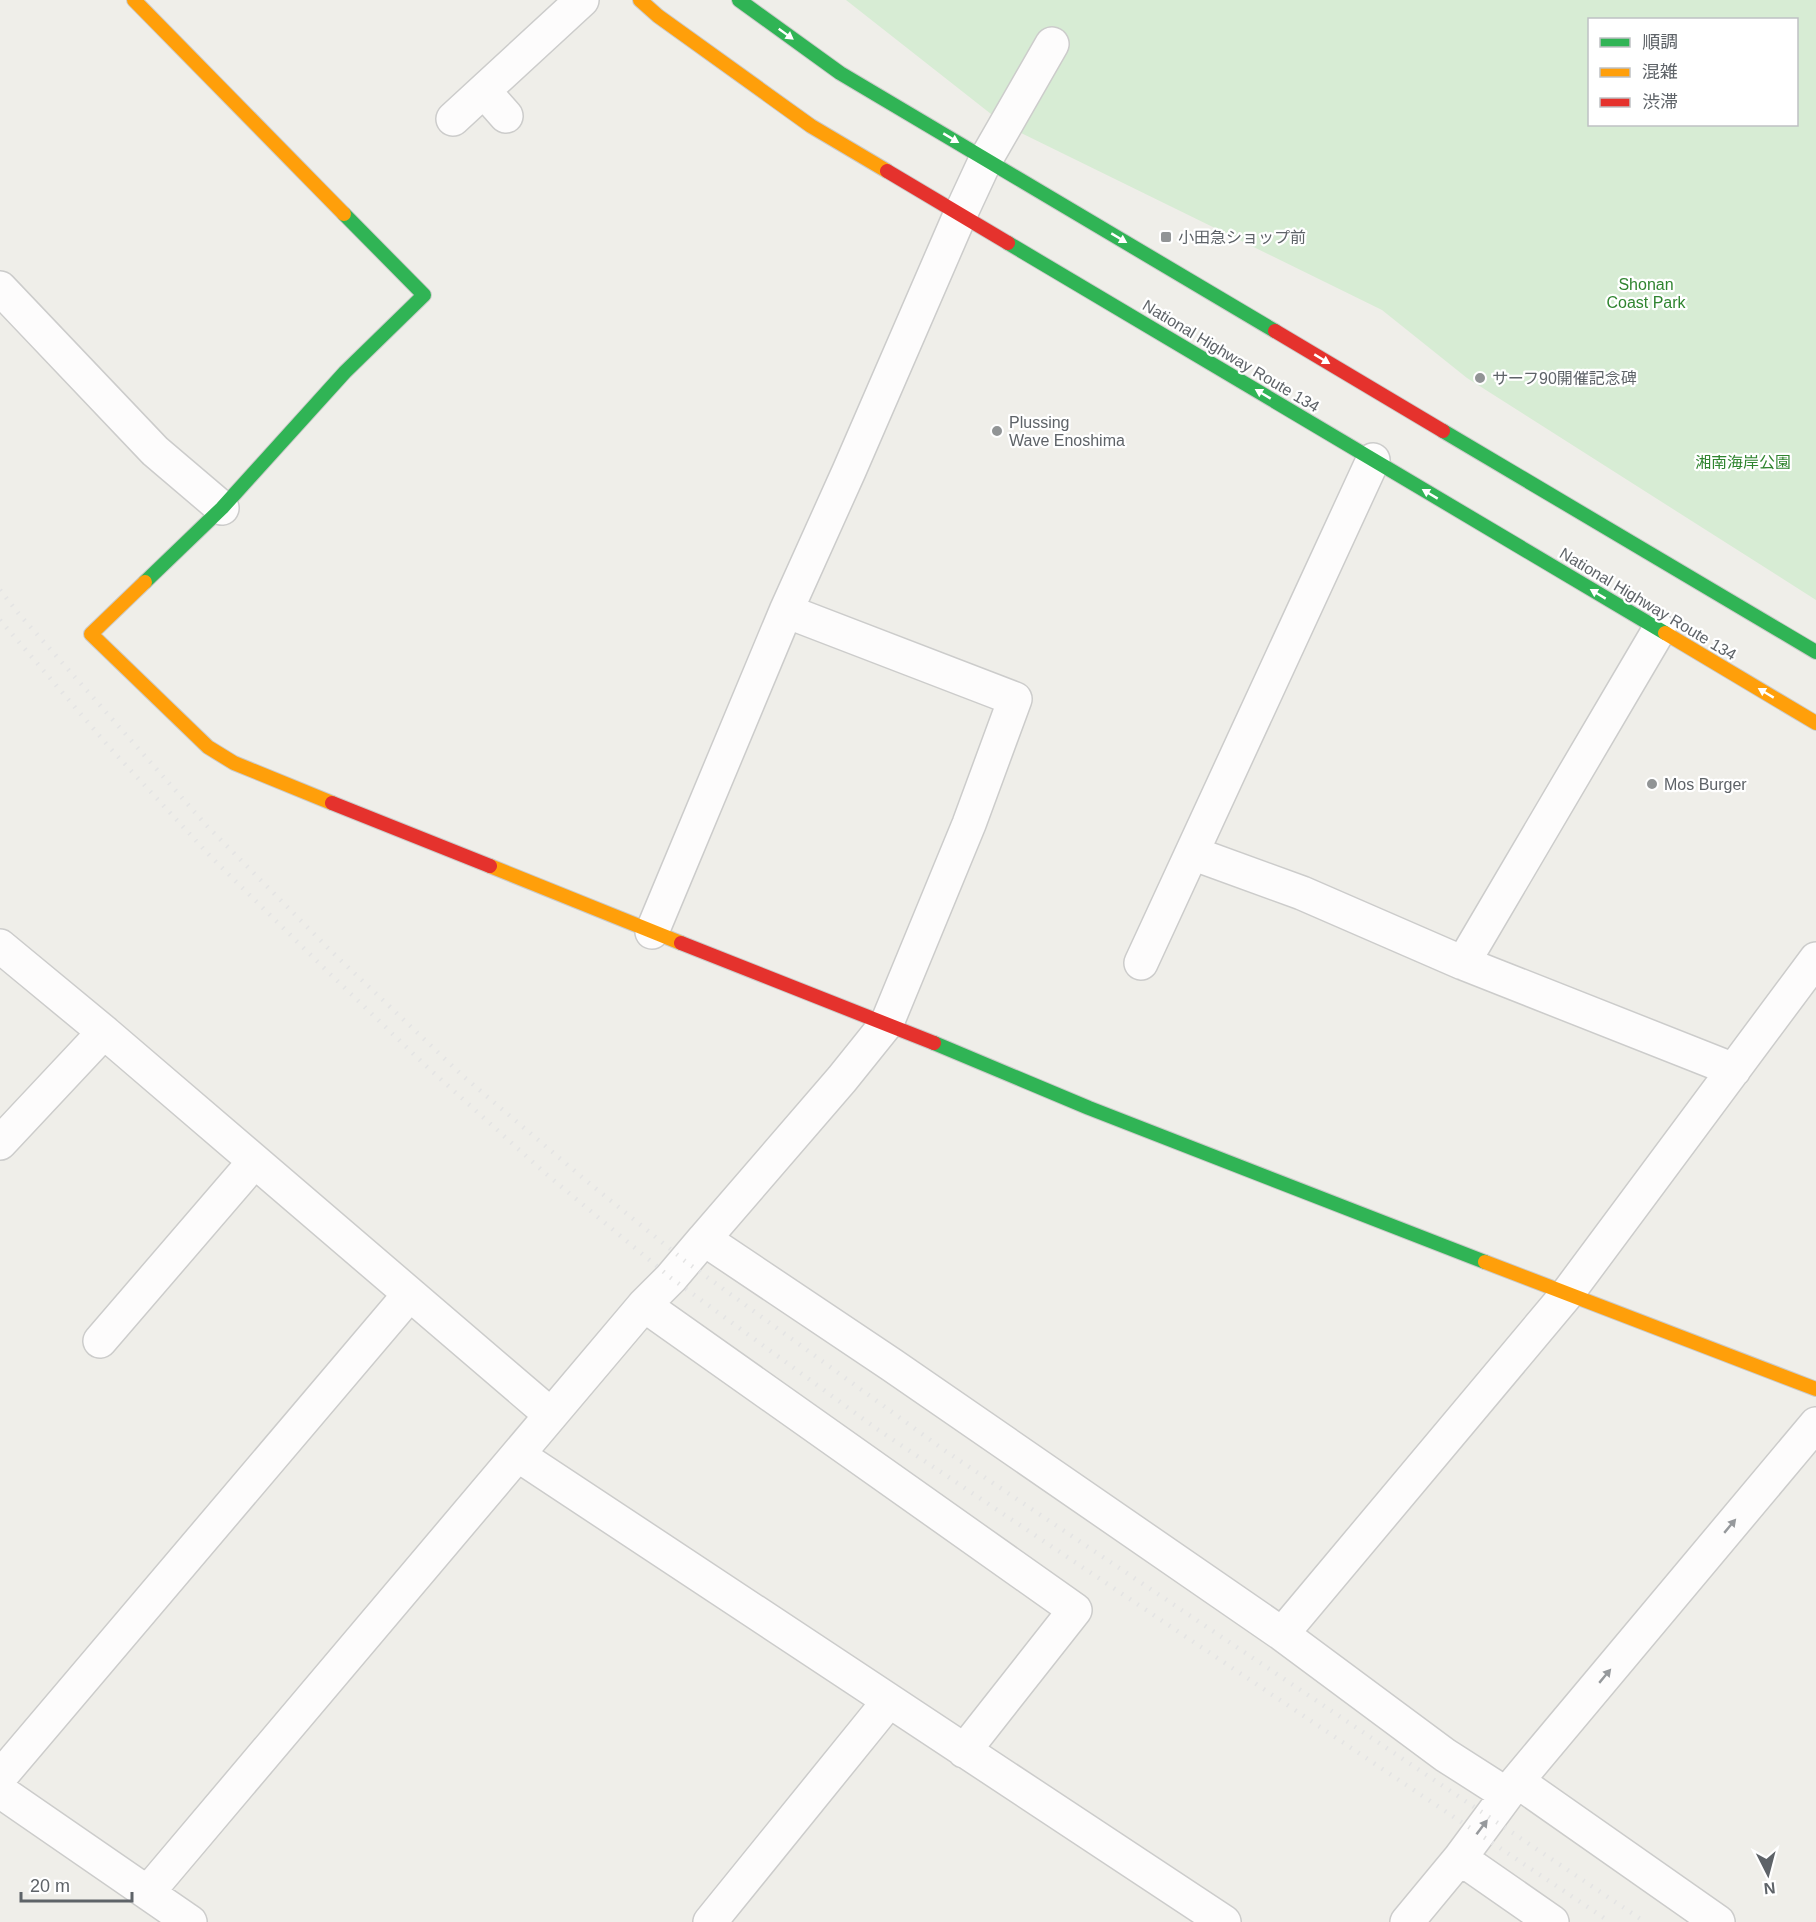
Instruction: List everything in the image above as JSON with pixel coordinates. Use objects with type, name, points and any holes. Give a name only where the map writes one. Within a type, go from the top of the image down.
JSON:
[{"type":"main road","points":[[134,0],[424,295],[345,372],[222,508],[91,634],[208,747],[234,763],[652,932],[887,1023],[1089,1108],[1816,1389]]},
{"type":"main road","name":"National Highway Route 134","points":[[640,0],[658,16],[811,126],[1816,723]]},
{"type":"main road","points":[[739,0],[840,73],[1816,652]]},
{"type":"street","points":[[453,119],[582,0]]},
{"type":"street","points":[[652,932],[786,611],[960,215],[986,159],[1052,44]]},
{"type":"street","points":[[484,91],[506,116]]},
{"type":"street","points":[[0,288],[155,451],[222,508]]},
{"type":"street","points":[[1141,963],[1373,460]]},
{"type":"street","points":[[148,1892],[644,1305],[671,1278],[842,1079],[887,1023],[969,824],[1015,699],[786,611]]},
{"type":"street","points":[[1463,963],[1659,630]]},
{"type":"street","points":[[1192,853],[1302,893],[1463,963],[1734,1070]]},
{"type":"street","points":[[0,946],[104,1032],[551,1415]]},
{"type":"street","points":[[1282,1634],[1567,1294],[1816,959]]},
{"type":"street","points":[[0,1143],[104,1032]]},
{"type":"street","points":[[100,1341],[254,1162]]},
{"type":"street","points":[[704,1239],[892,1365],[1282,1634],[1445,1755],[1512,1788],[1718,1922]]},
{"type":"street","points":[[0,1777],[409,1295]]},
{"type":"street","points":[[644,1305],[1075,1610],[964,1751]]},
{"type":"street","points":[[1407,1922],[1460,1858],[1512,1788],[1816,1424]]},
{"type":"street","points":[[518,1455],[1224,1922]]},
{"type":"street","points":[[710,1922],[890,1701]]},
{"type":"street","points":[[0,1791],[190,1922]]},
{"type":"street","points":[[1460,1858],[1552,1922]]},
{"type":"green space","name":"Shonan Coast Park","points":[[846,0],[1816,0],[1816,600],[1467,378],[1382,310],[1005,125]]},
{"type":"railway","points":[[0,590],[207,826],[331,951],[463,1076],[685,1261],[944,1450],[1645,1922]]},
{"type":"railway","points":[[0,620],[110,748],[212,858],[324,968],[425,1065],[545,1173],[671,1278],[877,1429],[1610,1922]]},
{"type":"traffic: fast","points":[[739,0],[840,73],[1275,331]]},
{"type":"traffic: fast","points":[[145,582],[222,508],[345,372],[424,295],[344,214]]},
{"type":"traffic: fast","points":[[1008,243],[1665,633]]},
{"type":"traffic: fast","points":[[1443,431],[1816,652]]},
{"type":"traffic: fast","points":[[934,1043],[1089,1108],[1485,1262]]},
{"type":"traffic: slow","points":[[134,0],[344,214]]},
{"type":"traffic: slow","points":[[640,0],[658,16],[811,126],[887,171]]},
{"type":"traffic: slow","points":[[145,582],[91,634],[208,747],[234,763],[332,803]]},
{"type":"traffic: slow","points":[[1665,633],[1816,723]]},
{"type":"traffic: slow","points":[[490,866],[681,943]]},
{"type":"traffic: slow","points":[[1485,1262],[1816,1389]]},
{"type":"traffic: jam","points":[[887,171],[1008,243]]},
{"type":"traffic: jam","points":[[1275,331],[1443,431]]},
{"type":"traffic: jam","points":[[332,803],[490,866]]},
{"type":"traffic: jam","points":[[681,943],[934,1043]]},
{"type":"place","name":"小田急ショップ前","points":[[1166,237]]},
{"type":"place","name":"サーフ90開催記念碑","points":[[1480,378]]},
{"type":"place","name":"Plussing Wave Enoshima","points":[[997,431]]},
{"type":"place","name":"Mos Burger","points":[[1652,784]]},
{"type":"park label","name":"湘南海岸公園","points":[[1743,462]]}]
